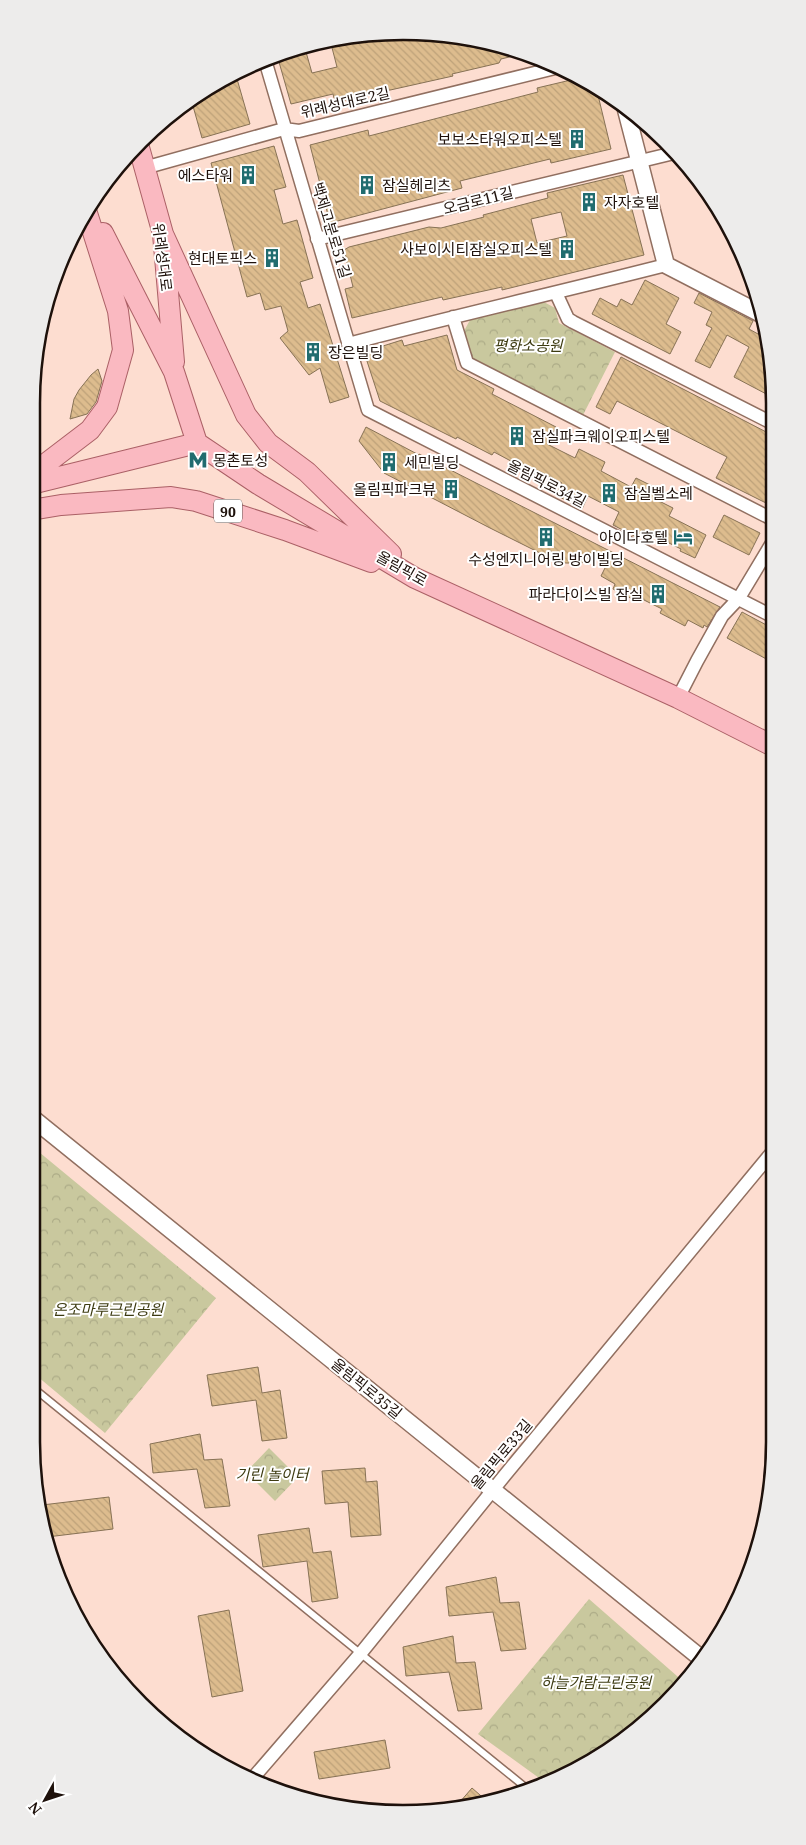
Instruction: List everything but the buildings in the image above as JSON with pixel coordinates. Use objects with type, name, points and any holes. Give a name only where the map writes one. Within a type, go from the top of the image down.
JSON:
[{"type":"main road","name":"위례성대로","points":[[140,153],[163,234],[174,372]]},
{"type":"main road","name":"위례성대로","points":[[93,214],[174,372],[197,443]]},
{"type":"main road","points":[[40,468],[90,430],[107,407],[123,350],[118,312],[89,221]]},
{"type":"main road","points":[[163,234],[246,415],[268,443],[306,472],[415,578]]},
{"type":"main road","points":[[40,482],[197,443]]},
{"type":"main road","name":"올림픽로","points":[[197,443],[258,484],[415,578],[678,698],[766,742]]},
{"type":"main road","name":"90","points":[[40,508],[61,505],[171,497],[196,501],[285,530],[415,578]]},
{"type":"street","name":"백제고분로51길","points":[[267,67],[368,410]]},
{"type":"street","name":"위례성대로2길","points":[[144,168],[284,129],[298,131],[547,70]]},
{"type":"street","points":[[628,118],[666,265]]},
{"type":"street","points":[[639,161],[668,154]]},
{"type":"street","name":"오금로11길","points":[[317,239],[639,161]]},
{"type":"street","points":[[348,344],[453,316],[556,293],[666,265],[754,311]]},
{"type":"street","points":[[556,293],[568,319],[766,420]]},
{"type":"street","points":[[453,316],[467,363],[766,516]]},
{"type":"street","name":"올림픽로34길","points":[[368,410],[766,613]]},
{"type":"street","points":[[678,698],[722,616],[739,598],[766,552]]},
{"type":"street","name":"올림픽로35길","points":[[40,1124],[697,1655]]},
{"type":"street","name":"올림픽로33길","points":[[257,1774],[361,1653],[766,1160]]},
{"type":"lane","points":[[40,1393],[523,1785]]},
{"type":"green space","name":"평화소공원","points":[[544,302],[555,308],[559,323],[615,352],[583,415],[472,359],[464,331],[470,320]]},
{"type":"green space","name":"온조마루근린공원","points":[[40,1153],[216,1298],[105,1433],[40,1379]]},
{"type":"green space","name":"기린 놀이터","points":[[269,1448],[298,1477],[275,1501],[246,1472]]},
{"type":"green space","name":"하늘가람근린공원","points":[[589,1599],[679,1678],[660,1699],[605,1744],[564,1768],[539,1778],[478,1734]]},
{"type":"place","name":"보보스타워오피스텔","points":[[577,139]]},
{"type":"place","name":"에스타워","points":[[248,175]]},
{"type":"place","name":"잠실헤리츠","points":[[367,185]]},
{"type":"place","name":"자자호텔","points":[[589,202]]},
{"type":"place","name":"사보이시티잠실오피스텔","points":[[567,249]]},
{"type":"place","name":"현대토픽스","points":[[272,258]]},
{"type":"place","name":"장은빌딩","points":[[313,352]]},
{"type":"place","name":"잠실파크웨이오피스텔","points":[[517,436]]},
{"type":"place","name":"몽촌토성","points":[[198,460]]},
{"type":"place","name":"세민빌딩","points":[[389,462]]},
{"type":"place","name":"올림픽파크뷰","points":[[451,489]]},
{"type":"place","name":"잠실벨소레","points":[[609,493]]},
{"type":"place","name":"수성엔지니어링 방이빌딩","points":[[546,537]]},
{"type":"place","name":"아이다호텔","points":[[683,537]]},
{"type":"place","name":"파라다이스빌 잠실","points":[[658,594]]}]
